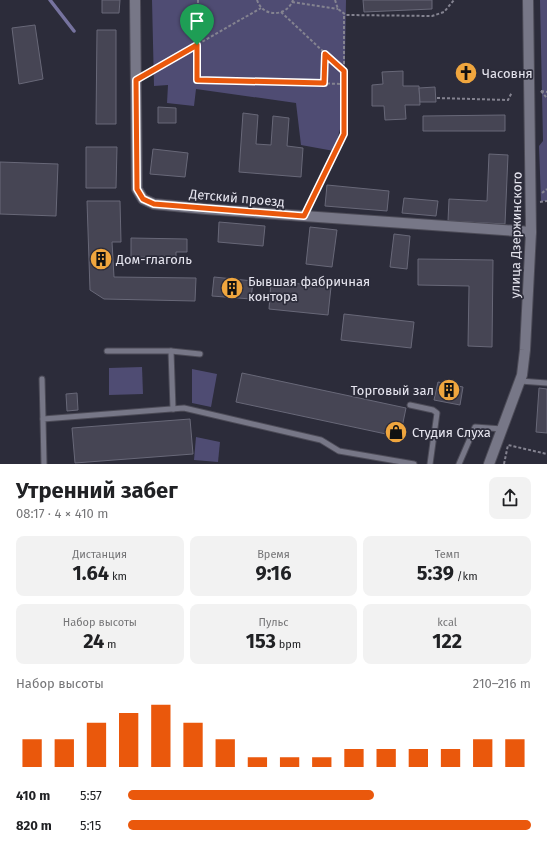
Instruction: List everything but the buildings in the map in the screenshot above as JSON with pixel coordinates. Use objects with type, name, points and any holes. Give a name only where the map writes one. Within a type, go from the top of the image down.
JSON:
[{"type":"street","name":"Детский проезд","points":[[135,0],[137,189],[143,199],[154,204],[531,232]]},
{"type":"street","name":"улица Дзержинского","points":[[489,464],[520,381],[525,350],[531,232],[528,0]]},
{"type":"lane","points":[[107,351],[171,351],[200,354]]},
{"type":"lane","points":[[171,351],[173,408]]},
{"type":"lane","points":[[42,379],[44,464]]},
{"type":"lane","points":[[520,381],[547,383]]},
{"type":"lane","points":[[410,405],[433,410],[437,413],[430,464]]},
{"type":"lane","points":[[43,419],[99,416],[123,412],[173,408],[192,409],[212,416],[321,440],[339,451],[414,464]]},
{"type":"lane","points":[[459,464],[475,427],[502,429]]},
{"type":"path","points":[[198,0],[197,80],[344,84]]},
{"type":"path","points":[[257,0],[261,8],[272,14],[289,8],[293,1],[338,9],[344,14],[354,16],[432,16],[444,12],[454,0]]},
{"type":"path","points":[[335,0],[338,9]]},
{"type":"path","points":[[136,80],[261,8]]},
{"type":"path","points":[[281,12],[344,71]]},
{"type":"path","points":[[304,216],[344,134],[344,14]]},
{"type":"path","points":[[324,83],[325,54]]},
{"type":"path","points":[[437,98],[508,100],[512,92]]},
{"type":"path","points":[[547,92],[542,92],[547,98]]},
{"type":"path","points":[[540,195],[547,189]]},
{"type":"path","points":[[540,202],[547,201]]},
{"type":"path","points":[[504,464],[508,445],[547,454]]},
{"type":"shaded area","points":[[152,0],[346,0],[344,115],[334,151],[301,145],[296,103],[196,89],[194,106],[167,103],[168,85],[154,86]]},
{"type":"shaded area","points":[[540,0],[547,0],[547,201],[541,201],[539,146],[543,141]]},
{"type":"shaded area","points":[[142,367],[143,394],[109,395],[109,368]]},
{"type":"shaded area","points":[[192,369],[217,374],[211,407],[192,403]]},
{"type":"shaded area","points":[[196,437],[220,442],[218,462],[194,460]]},
{"type":"waterway","points":[[50,0],[74,31]]},
{"type":"place","name":"Часовня","points":[[466,73]]},
{"type":"place","name":"Дом-глаголь","points":[[101,259]]},
{"type":"place","name":"Бывшая фабричная контора","points":[[232,288]]},
{"type":"place","name":"Торговый зал","points":[[449,390]]},
{"type":"place","name":"Студия Слуха","points":[[396,432]]},
{"type":"route","points":[[197,45],[197,80],[324,83],[325,54],[344,71],[344,134],[304,216],[154,204],[143,199],[137,189],[136,80],[197,45]]}]
